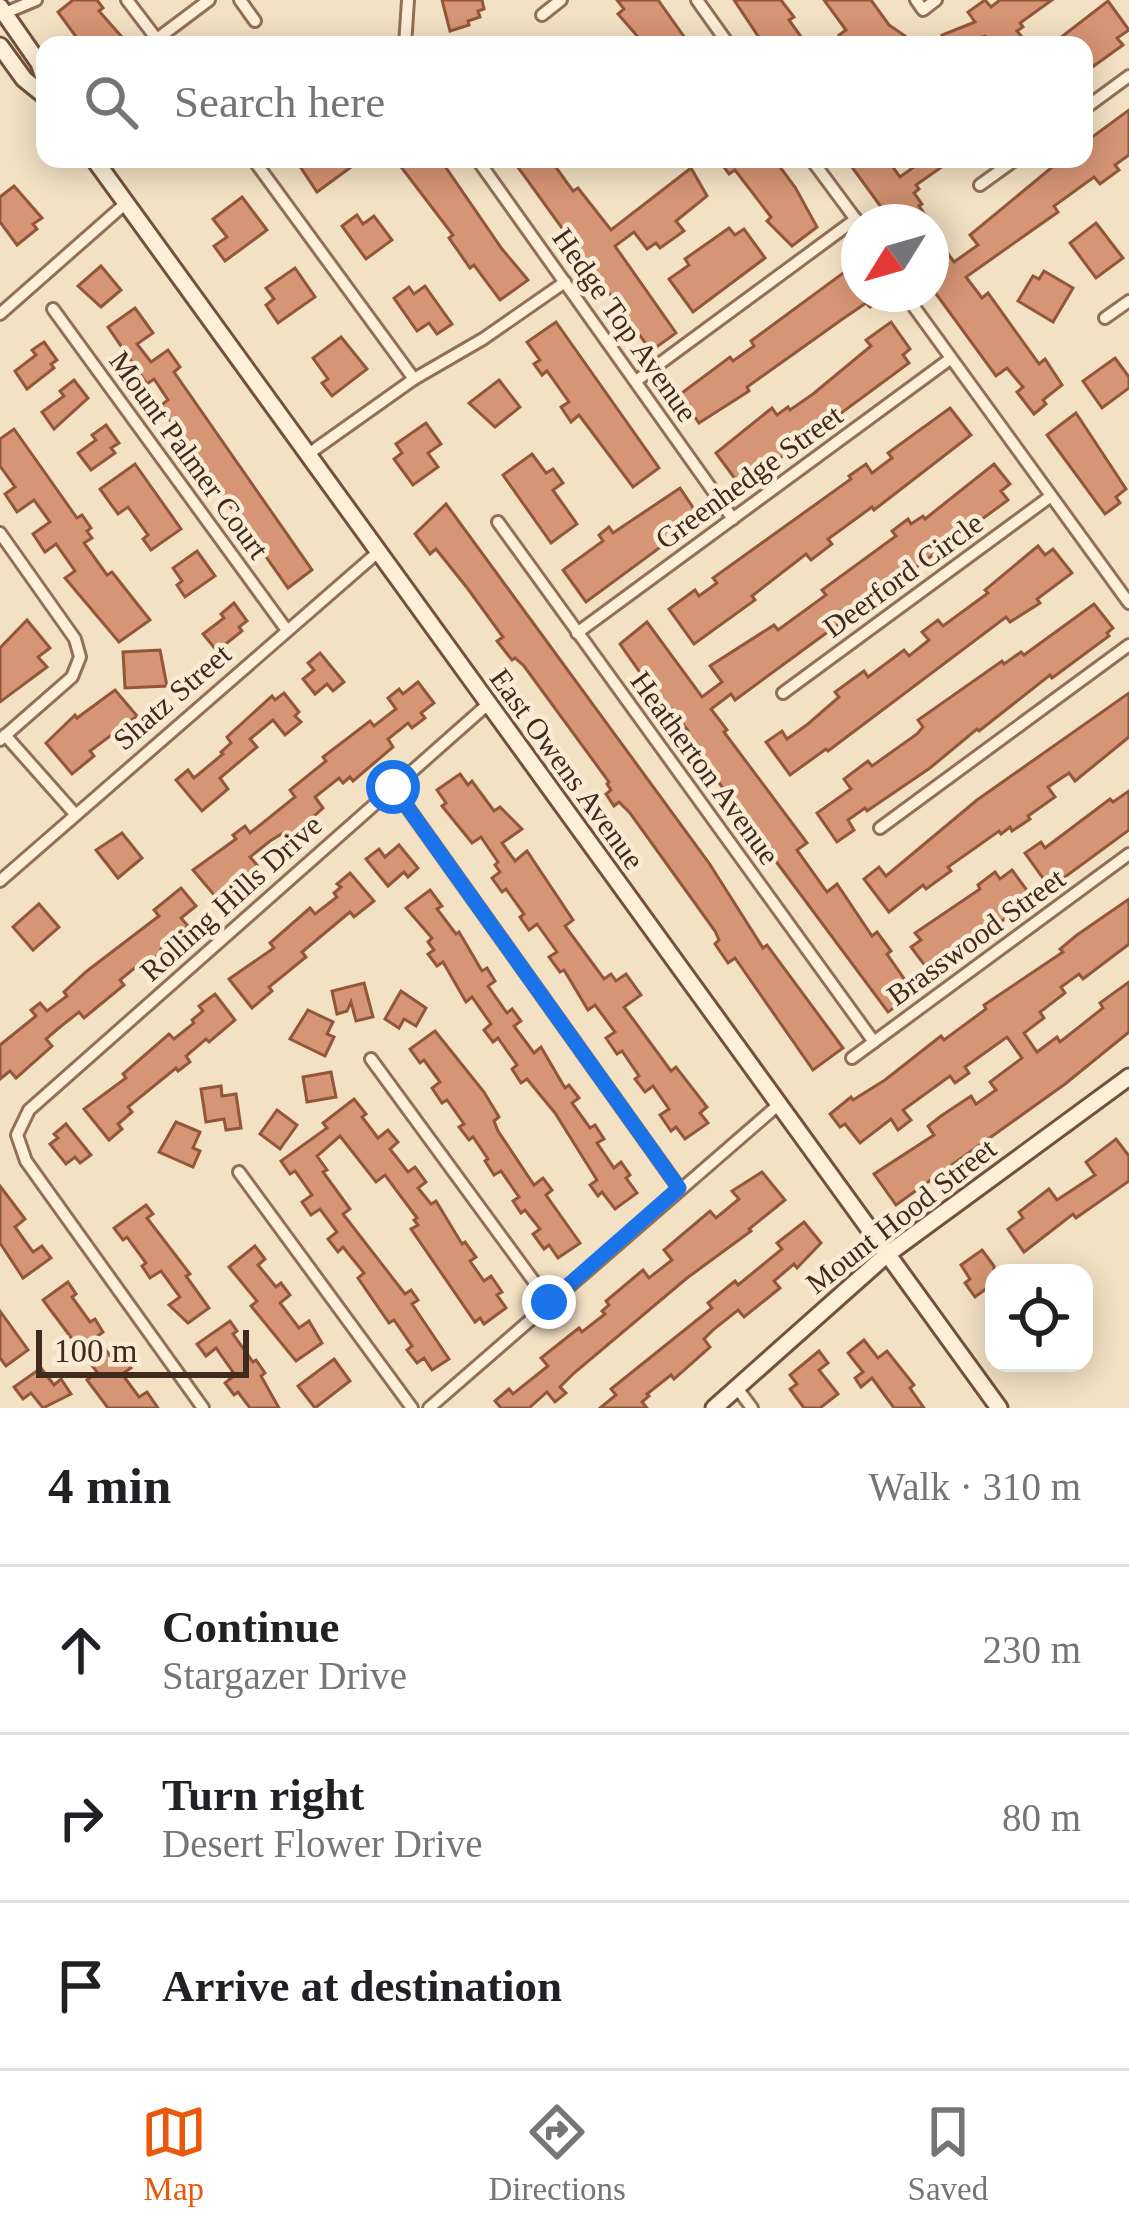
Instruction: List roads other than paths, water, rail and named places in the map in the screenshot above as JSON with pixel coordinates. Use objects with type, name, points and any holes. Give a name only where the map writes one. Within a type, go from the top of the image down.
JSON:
[{"type":"main road","points":[[6,7],[36,58]]},
{"type":"main road","points":[[0,46],[36,89]]},
{"type":"main road","name":"East Owens Avenue","points":[[101,168],[998,1408]]},
{"type":"main road","name":"Mount Hood Street","points":[[714,1408],[885,1256],[1129,1077]]},
{"type":"street","points":[[6,7],[36,0]]},
{"type":"street","points":[[128,0],[155,36]]},
{"type":"street","points":[[166,36],[209,0]]},
{"type":"street","points":[[240,0],[255,21]]},
{"type":"street","points":[[404,36],[408,0]]},
{"type":"street","points":[[542,14],[561,0]]},
{"type":"street","points":[[697,0],[723,36]]},
{"type":"street","points":[[920,5],[936,0]]},
{"type":"street","points":[[1093,102],[1129,76]]},
{"type":"street","points":[[260,168],[415,379]]},
{"type":"street","name":"Hedge Top Avenue","points":[[483,168],[733,519]]},
{"type":"street","points":[[818,168],[844,204]]},
{"type":"street","points":[[980,185],[1004,168]]},
{"type":"street","points":[[0,314],[126,203]]},
{"type":"street","points":[[636,382],[841,234]]},
{"type":"street","points":[[308,455],[565,282]]},
{"type":"street","points":[[1105,318],[1129,301]]},
{"type":"street","name":"Mount Palmer Court","points":[[53,309],[286,629]]},
{"type":"street","points":[[917,312],[1129,602]]},
{"type":"street","name":"Greenhedge Street","points":[[577,634],[950,359]]},
{"type":"street","name":"Deerford Circle","points":[[783,693],[1051,496]]},
{"type":"street","name":"Heatherton Avenue","points":[[498,522],[874,1042]]},
{"type":"street","points":[[0,533],[75,639],[80,657],[72,676],[3,737],[75,814]]},
{"type":"street","name":"Shatz Street","points":[[0,880],[377,553]]},
{"type":"street","points":[[880,828],[1129,645]]},
{"type":"street","name":"Rolling Hills Drive","points":[[203,1408],[26,1161],[17,1135],[29,1110],[487,705]]},
{"type":"street","points":[[393,787],[679,1188]]},
{"type":"street","name":"Brasswood Street","points":[[852,1058],[1129,854]]},
{"type":"street","points":[[371,1059],[549,1302]]},
{"type":"street","points":[[429,1408],[777,1106]]},
{"type":"street","points":[[238,1172],[412,1408]]},
{"type":"street","points":[[737,1388],[752,1408]]}]
